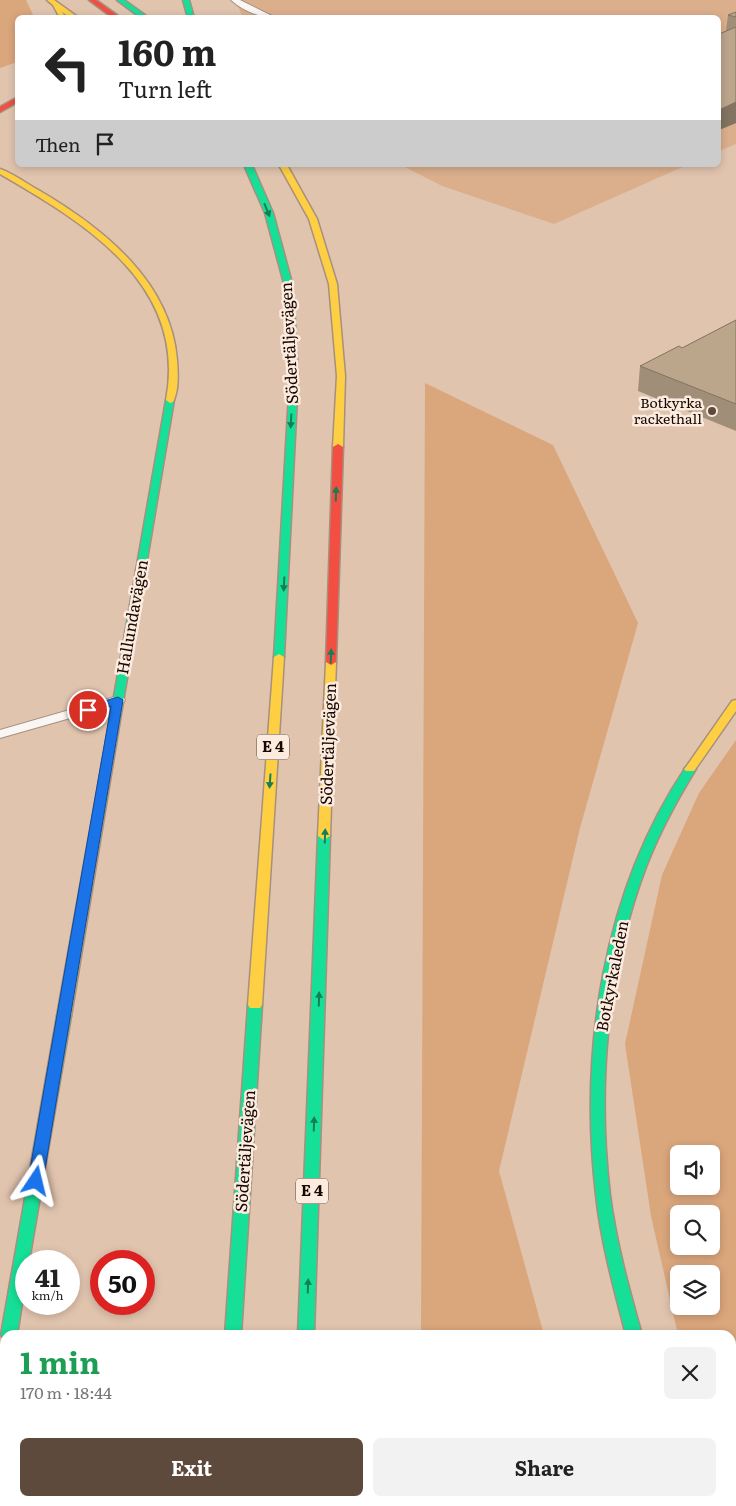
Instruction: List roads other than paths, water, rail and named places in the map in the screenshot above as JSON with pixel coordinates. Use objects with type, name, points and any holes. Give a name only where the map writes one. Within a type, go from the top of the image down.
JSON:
[{"type":"main road","points":[[92,0],[114,15]]},
{"type":"main road","points":[[120,0],[142,15]]},
{"type":"main road","points":[[186,0],[190,15]]},
{"type":"main road","points":[[52,2],[61,15]]},
{"type":"main road","points":[[52,2],[72,15]]},
{"type":"main road","points":[[0,108],[15,101]]},
{"type":"main road","name":"Södertäljevägen","points":[[233,1330],[282,601],[294,376],[290,287],[269,213],[249,167]]},
{"type":"main road","name":"Södertäljevägen","points":[[284,167],[313,219],[333,284],[341,376],[306,1330]]},
{"type":"main road","name":"Hallundavägen","points":[[0,171],[87,223],[115,245],[142,278],[155,300],[169,335],[174,377],[10,1330]]},
{"type":"main road","name":"Hallundavägen","points":[[0,176],[36,192]]},
{"type":"main road","name":"Botkyrkaleden","points":[[633,1330],[612,1240],[601,1177],[598,1124],[599,1047],[602,1010],[626,904],[651,838],[690,766],[736,703]]},
{"type":"lane","points":[[235,0],[266,15]]},
{"type":"lane","points":[[0,734],[118,700]]},
{"type":"place","name":"Botkyrka rackethall","points":[[712,411]]}]
